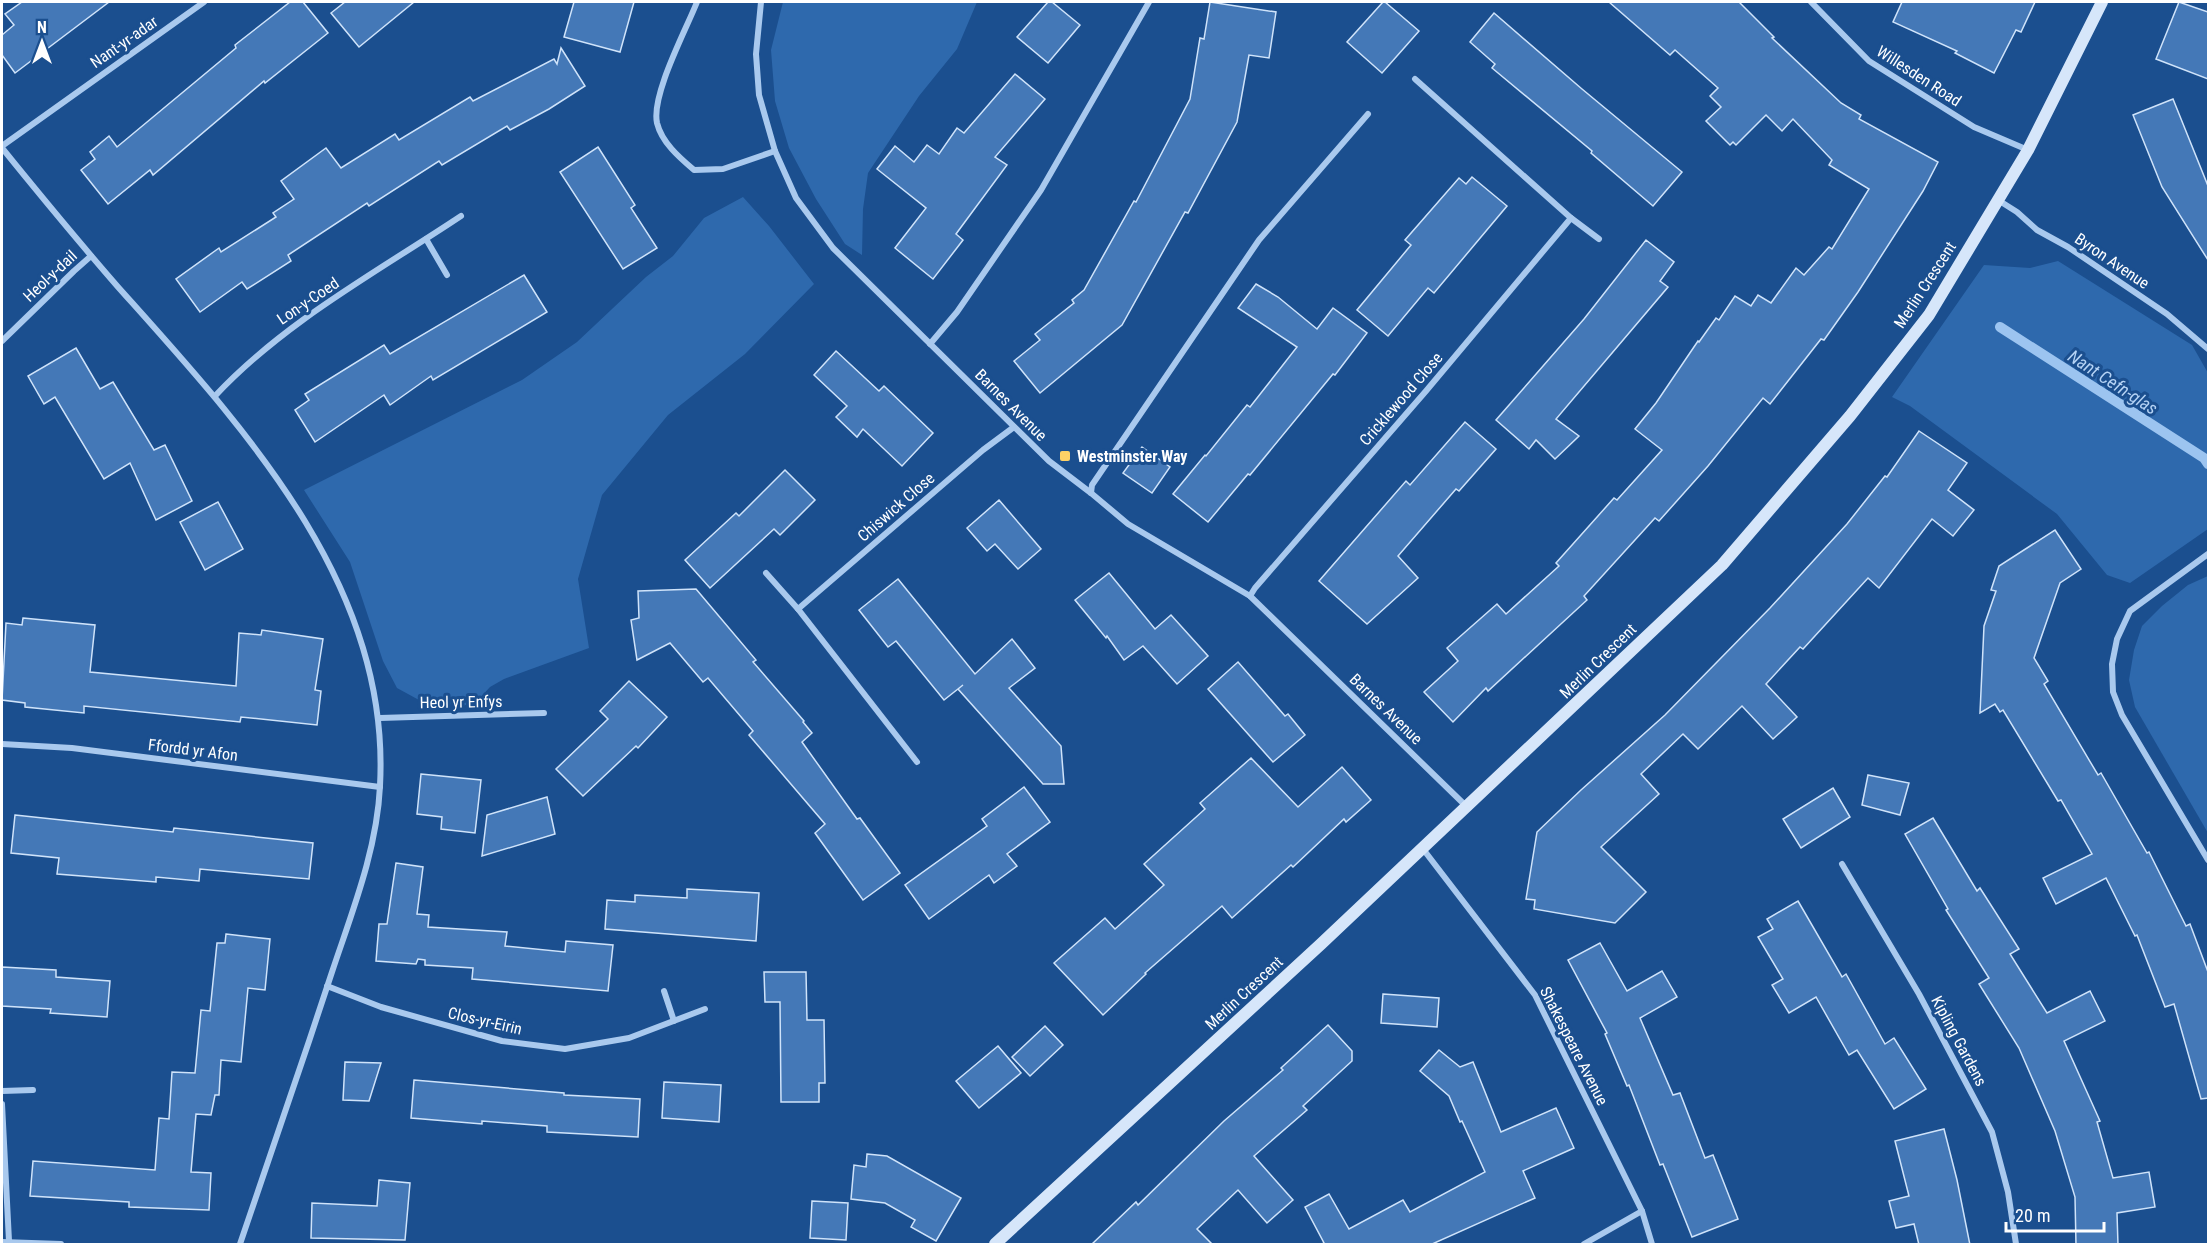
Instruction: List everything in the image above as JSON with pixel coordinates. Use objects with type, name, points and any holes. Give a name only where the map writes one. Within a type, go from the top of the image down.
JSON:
[{"type":"street","name":"Nant-yr-adar","points":[[2,147],[204,2]]},
{"type":"street","points":[[697,2],[658,93],[657,124],[680,158],[694,170],[723,169],[775,151]]},
{"type":"street","name":"Barnes Avenue","points":[[761,2],[756,54],[759,94],[775,151],[796,198],[833,248],[1049,461],[1128,524],[1250,596],[1466,806]]},
{"type":"street","points":[[930,344],[957,312],[1041,190],[1149,2]]},
{"type":"street","name":"Willesden Road","points":[[1811,2],[1869,61],[1974,127],[2028,150]]},
{"type":"street","name":"Merlin Crescent","points":[[994,1245],[1322,944],[1722,565],[1850,416],[1929,315],[2028,150],[2102,2]]},
{"type":"street","points":[[1415,79],[1571,218],[1599,240]]},
{"type":"street","points":[[1091,493],[1092,485],[1259,240],[1368,114]]},
{"type":"street","points":[[2,147],[91,256],[215,396],[258,450],[301,514],[339,583],[364,646],[380,718],[380,787],[369,860],[240,1245]]},
{"type":"street","name":"Byron Avenue","points":[[1998,200],[2017,212],[2037,230],[2068,247],[2167,314],[2208,349]]},
{"type":"street","name":"Lon-y-Coed","points":[[215,396],[236,374],[289,329],[461,216]]},
{"type":"street","name":"Cricklewood Close","points":[[1250,596],[1571,218]]},
{"type":"street","points":[[426,240],[447,275]]},
{"type":"street","name":"Heol-y-dail","points":[[2,341],[91,256]]},
{"type":"street","name":"Chiswick Close","points":[[798,609],[983,450],[1014,427]]},
{"type":"street","points":[[2208,555],[2130,611],[2117,639],[2112,664],[2113,692],[2122,715],[2208,860]]},
{"type":"street","points":[[766,573],[798,609],[917,762]]},
{"type":"street","name":"Heol yr Enfys","points":[[380,718],[544,713]]},
{"type":"street","name":"Ffordd yr Afon","points":[[2,744],[72,748],[380,787]]},
{"type":"street","name":"Shakespeare Avenue","points":[[1422,848],[1535,995],[1642,1211],[1652,1245]]},
{"type":"street","name":"Kipling Gardens","points":[[1842,864],[1919,994],[1992,1132],[2008,1192],[2016,1245]]},
{"type":"street","name":"Clos-yr-Eirin","points":[[327,986],[381,1007],[502,1041],[565,1048],[629,1038],[705,1009]]},
{"type":"street","points":[[664,991],[674,1021]]},
{"type":"street","points":[[2,1091],[33,1090]]},
{"type":"street","points":[[2,1104],[5,1242],[61,1245]]},
{"type":"street","points":[[1584,1245],[1642,1211]]},
{"type":"shaded area","points":[[783,2],[977,2],[957,49],[919,96],[868,173],[863,209],[862,255],[845,244],[816,199],[789,148],[775,101],[771,50]]},
{"type":"shaded area","points":[[743,197],[769,226],[814,284],[745,354],[668,415],[602,495],[578,579],[589,648],[504,679],[490,687],[478,700],[463,706],[419,700],[397,688],[383,661],[350,562],[304,490],[522,380],[577,342],[646,277],[673,256],[704,218]]},
{"type":"shaded area","points":[[2058,261],[2192,345],[2208,373],[2208,529],[2130,583],[2107,575],[2057,514],[1910,406],[1892,397],[1984,265],[2030,268]]},
{"type":"shaded area","points":[[2208,576],[2208,833],[2135,707],[2129,680],[2134,650],[2142,626],[2188,585]]},
{"type":"building","points":[[22,2],[109,2],[15,73],[2,55],[2,35],[14,25],[5,14]]},
{"type":"building","points":[[290,2],[303,2],[328,33],[265,83],[264,81],[153,175],[150,170],[108,204],[81,170],[95,159],[90,152],[109,136],[117,147],[236,48],[235,45]]},
{"type":"building","points":[[345,2],[414,2],[359,47],[331,13]]},
{"type":"building","points":[[574,2],[634,2],[620,52],[564,37]]},
{"type":"building","points":[[1048,2],[1052,2],[1080,25],[1048,63],[1017,37]]},
{"type":"building","points":[[1210,2],[1276,12],[1269,58],[1249,55],[1237,122],[1188,213],[1185,212],[1122,325],[1040,393],[1014,361],[1040,340],[1035,334],[1074,303],[1072,300],[1084,290],[1134,201],[1136,202],[1190,99],[1200,38],[1204,39]]},
{"type":"building","points":[[1383,2],[1419,31],[1382,73],[1347,42]]},
{"type":"building","points":[[1609,2],[1739,2],[1774,37],[1772,38],[1841,103],[1861,115],[1859,119],[1938,162],[1923,191],[1858,292],[1824,340],[1821,339],[1770,404],[1763,398],[1708,466],[1659,521],[1655,518],[1584,596],[1587,600],[1488,691],[1486,688],[1453,722],[1424,692],[1458,661],[1447,648],[1497,604],[1506,614],[1559,566],[1556,563],[1614,498],[1617,500],[1662,450],[1635,429],[1716,318],[1719,320],[1735,296],[1751,306],[1758,295],[1771,303],[1796,268],[1804,275],[1829,247],[1832,249],[1869,189],[1829,165],[1832,160],[1793,119],[1782,131],[1766,115],[1736,145],[1733,142],[1730,145],[1706,121],[1721,107],[1710,96],[1718,88],[1675,50],[1670,55]]},
{"type":"building","points":[[1902,2],[2035,2],[2021,32],[2016,30],[1994,73],[1955,53],[1957,51],[1893,22]]},
{"type":"building","points":[[2179,2],[2208,12],[2208,79],[2156,59]]},
{"type":"building","points":[[1494,13],[1682,172],[1653,206],[1591,153],[1592,151],[1492,68],[1495,64],[1470,42]]},
{"type":"building","points":[[561,48],[585,86],[549,109],[510,130],[507,126],[442,165],[439,161],[369,206],[367,203],[288,255],[291,261],[247,289],[242,282],[200,312],[176,279],[219,248],[221,252],[276,217],[273,213],[294,199],[281,181],[326,148],[341,168],[395,134],[399,140],[470,97],[473,101],[554,59],[557,64]]},
{"type":"building","points":[[1015,74],[1045,99],[995,157],[1007,165],[956,234],[963,240],[933,279],[895,248],[926,208],[877,169],[895,146],[914,162],[927,145],[939,154],[957,128],[964,133]]},
{"type":"building","points":[[2173,99],[2208,186],[2208,260],[2162,187],[2133,115]]},
{"type":"building","points":[[598,147],[635,205],[631,208],[657,248],[623,269],[560,172]]},
{"type":"building","points":[[1472,177],[1507,206],[1434,293],[1428,288],[1388,336],[1357,310],[1411,245],[1405,240],[1459,178],[1466,184]]},
{"type":"building","points":[[1646,240],[1674,262],[1660,281],[1668,287],[1556,419],[1579,436],[1555,459],[1536,440],[1529,449],[1496,420],[1584,319]]},
{"type":"building","points":[[524,275],[547,312],[433,380],[431,376],[390,405],[384,395],[315,442],[295,410],[309,400],[305,394],[384,345],[390,354]]},
{"type":"building","points":[[1256,284],[1278,297],[1317,329],[1333,308],[1367,333],[1335,375],[1333,374],[1208,522],[1173,494],[1247,405],[1250,407],[1297,347],[1238,308]]},
{"type":"building","points":[[76,348],[100,389],[113,382],[154,450],[165,445],[192,501],[156,520],[130,463],[104,479],[55,397],[44,404],[28,376]]},
{"type":"building","points":[[836,351],[879,391],[884,386],[933,433],[902,466],[863,429],[857,437],[836,417],[847,406],[814,375]]},
{"type":"building","points":[[1465,422],[1496,449],[1459,491],[1456,489],[1398,556],[1418,578],[1367,624],[1319,581],[1406,481],[1410,485]]},
{"type":"building","points":[[1919,431],[1967,463],[1948,490],[1974,510],[1953,536],[1932,519],[1879,588],[1868,578],[1803,649],[1800,647],[1766,684],[1797,717],[1773,739],[1742,706],[1698,749],[1683,734],[1641,774],[1659,794],[1601,847],[1646,892],[1615,923],[1534,909],[1535,900],[1526,899],[1537,832],[1665,715],[1770,608],[1847,524],[1885,476],[1887,477]]},
{"type":"building","points":[[1142,447],[1170,467],[1152,493],[1123,473]]},
{"type":"building","points":[[785,470],[815,500],[780,535],[774,529],[710,588],[685,560],[736,513],[739,516]]},
{"type":"building","points":[[999,500],[1041,549],[1018,569],[995,544],[987,551],[967,528]]},
{"type":"building","points":[[218,502],[243,549],[205,570],[180,522]]},
{"type":"building","points":[[2055,530],[2081,569],[2060,583],[2034,658],[2048,681],[2044,684],[2098,775],[2101,773],[2147,853],[2149,852],[2186,926],[2190,924],[2208,972],[2208,1098],[2201,1099],[2174,1004],[2165,1007],[2137,935],[2135,936],[2106,878],[2056,904],[2043,878],[2092,854],[2061,800],[2058,801],[2003,710],[2000,712],[1995,704],[1980,713],[1984,626],[1996,591],[1991,590],[1999,566]]},
{"type":"building","points":[[1109,573],[1155,629],[1171,615],[1208,656],[1177,684],[1143,646],[1124,660],[1107,636],[1106,638],[1075,600]]},
{"type":"building","points":[[898,579],[975,674],[1012,639],[1035,668],[1009,688],[1061,746],[1064,784],[1043,784],[958,689],[963,685],[944,700],[896,641],[888,647],[859,610]]},
{"type":"building","points":[[696,589],[756,660],[753,662],[804,721],[812,733],[802,742],[857,819],[860,818],[900,873],[863,900],[815,833],[825,824],[749,735],[753,731],[708,678],[703,682],[670,643],[637,660],[631,620],[639,618],[638,591]]},
{"type":"building","points":[[23,618],[95,625],[90,672],[236,686],[239,633],[261,635],[262,630],[323,639],[315,690],[321,691],[317,725],[241,717],[240,722],[84,706],[84,713],[25,707],[25,703],[2,700],[6,623],[22,625]]},
{"type":"building","points":[[1238,662],[1285,716],[1288,714],[1305,735],[1273,762],[1208,689]]},
{"type":"building","points":[[629,681],[667,717],[638,748],[636,746],[583,796],[556,769],[608,719],[600,711]]},
{"type":"building","points":[[1251,758],[1298,807],[1342,767],[1371,800],[1346,822],[1344,819],[1293,867],[1291,865],[1232,918],[1222,906],[1145,973],[1103,1015],[1054,963],[1105,918],[1115,929],[1164,885],[1144,864],[1205,809],[1200,803]]},
{"type":"building","points":[[421,774],[481,780],[475,833],[441,829],[442,817],[417,814]]},
{"type":"building","points":[[1868,775],[1909,783],[1900,815],[1862,805]]},
{"type":"building","points":[[1024,787],[1050,822],[1007,854],[1017,866],[994,883],[989,875],[929,919],[905,885],[987,826],[982,819]]},
{"type":"building","points":[[1833,788],[1850,817],[1801,848],[1783,819]]},
{"type":"building","points":[[547,797],[555,834],[482,856],[487,815]]},
{"type":"building","points":[[15,815],[173,832],[174,828],[313,843],[309,879],[200,869],[199,881],[156,877],[156,882],[57,874],[59,858],[11,853]]},
{"type":"building","points":[[1933,818],[1977,891],[1980,888],[2019,949],[2010,954],[2047,1013],[2090,991],[2105,1021],[2064,1041],[2100,1121],[2097,1122],[2113,1178],[2149,1172],[2155,1207],[2117,1213],[2118,1245],[2076,1245],[2075,1197],[2055,1131],[2019,1048],[1979,984],[1989,978],[1946,910],[1948,909],[1905,834]]},
{"type":"building","points":[[396,863],[423,867],[417,914],[429,915],[428,927],[507,932],[505,946],[565,952],[566,941],[613,945],[608,991],[472,979],[473,968],[425,965],[425,960],[418,959],[416,964],[376,961],[379,924],[387,924]]},
{"type":"building","points":[[687,889],[759,893],[756,941],[605,929],[607,900],[635,902],[635,895],[687,898]]},
{"type":"building","points":[[1798,901],[1842,977],[1846,974],[1885,1044],[1894,1038],[1926,1089],[1894,1109],[1857,1050],[1849,1055],[1816,997],[1789,1013],[1772,985],[1783,979],[1758,937],[1773,929],[1767,919]]},
{"type":"building","points":[[226,934],[270,939],[265,990],[248,988],[241,1062],[221,1060],[219,1095],[215,1095],[211,1115],[196,1114],[191,1172],[211,1173],[209,1210],[129,1207],[129,1202],[30,1196],[33,1161],[155,1170],[159,1118],[169,1119],[172,1072],[195,1073],[201,1010],[210,1011],[217,943],[225,943]]},
{"type":"building","points":[[1600,943],[1627,991],[1662,971],[1677,997],[1640,1018],[1673,1095],[1680,1093],[1705,1158],[1713,1155],[1738,1219],[1692,1237],[1663,1164],[1660,1165],[1629,1085],[1627,1086],[1605,1034],[1607,1033],[1568,960]]},
{"type":"building","points":[[2,967],[56,970],[56,977],[110,981],[107,1017],[50,1013],[51,1009],[2,1006]]},
{"type":"building","points":[[764,972],[806,972],[807,1020],[824,1020],[825,1083],[819,1083],[819,1102],[781,1102],[780,1002],[765,1002]]},
{"type":"building","points":[[1383,994],[1439,998],[1437,1027],[1381,1023]]},
{"type":"building","points":[[1328,1025],[1352,1051],[1352,1061],[1303,1106],[1307,1110],[1254,1156],[1293,1200],[1267,1223],[1238,1190],[1197,1229],[1213,1245],[1091,1245],[1136,1202],[1138,1205],[1224,1121],[1283,1070],[1281,1068]]},
{"type":"building","points":[[1045,1026],[1063,1045],[1030,1076],[1012,1057]]},
{"type":"building","points":[[998,1046],[1021,1073],[979,1108],[956,1081]]},
{"type":"building","points":[[1439,1050],[1460,1067],[1473,1062],[1501,1132],[1556,1108],[1574,1148],[1523,1171],[1535,1198],[1430,1245],[1320,1245],[1324,1243],[1305,1207],[1329,1194],[1349,1229],[1403,1200],[1410,1212],[1485,1172],[1449,1096],[1420,1071]]},
{"type":"building","points":[[345,1062],[381,1063],[369,1101],[343,1100]]},
{"type":"building","points":[[414,1080],[564,1093],[564,1095],[640,1099],[638,1137],[547,1132],[547,1126],[482,1121],[482,1124],[411,1118]]},
{"type":"building","points":[[664,1082],[721,1085],[719,1122],[662,1118]]},
{"type":"building","points":[[1944,1129],[1970,1245],[1919,1245],[1914,1224],[1896,1228],[1889,1201],[1909,1196],[1895,1141]]},
{"type":"building","points":[[867,1154],[887,1156],[961,1198],[936,1241],[911,1227],[915,1220],[885,1203],[851,1199],[854,1165],[866,1167]]},
{"type":"building","points":[[379,1180],[410,1183],[405,1240],[311,1238],[312,1203],[377,1206]]},
{"type":"building","points":[[812,1201],[848,1203],[846,1240],[810,1238]]},
{"type":"waterway","name":"Nant Cefn-glas","points":[[2000,327],[2204,458],[2208,464]]},
{"type":"place","name":"Westminster Way","points":[[1065,456]]}]
